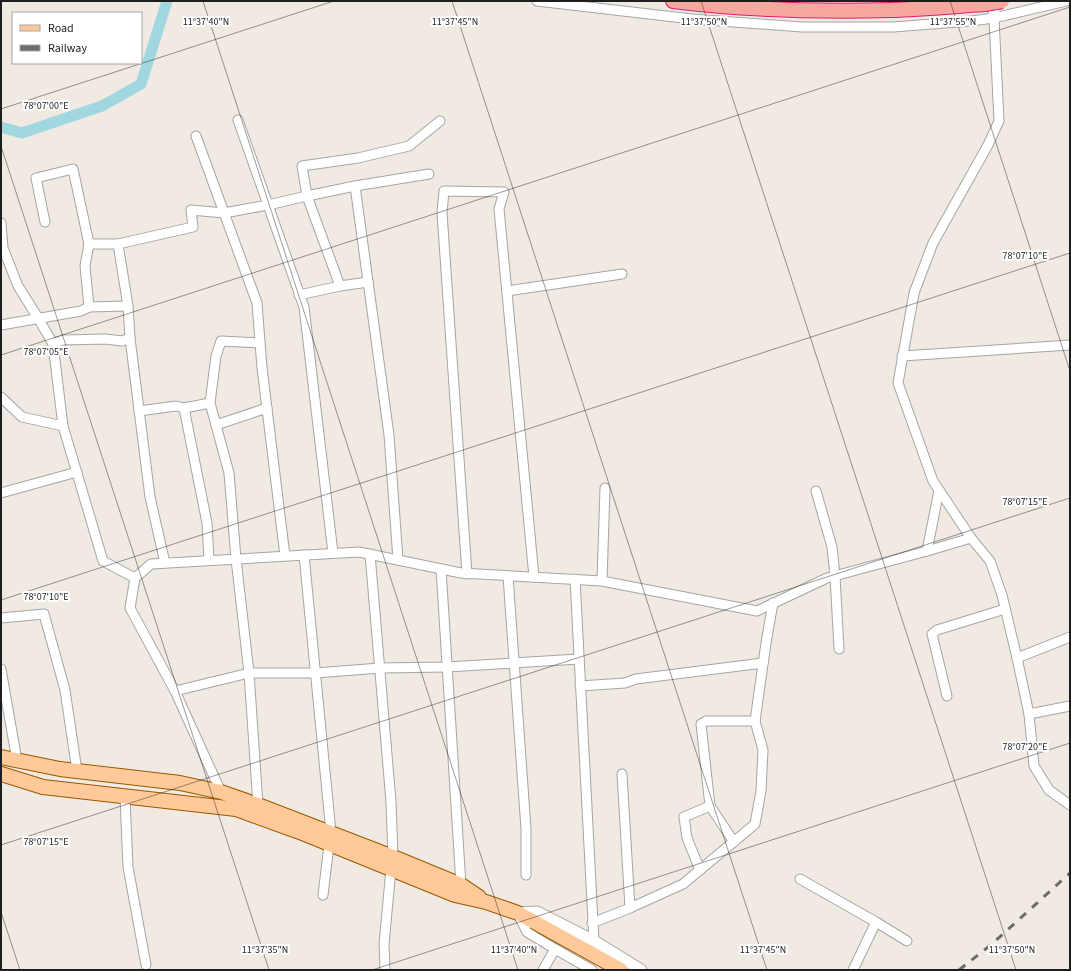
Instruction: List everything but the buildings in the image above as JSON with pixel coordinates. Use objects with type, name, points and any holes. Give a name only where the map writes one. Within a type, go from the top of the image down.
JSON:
[{"type":"highway","points":[[673,1],[773,10],[840,11],[892,10],[1002,1]]},
{"type":"main road","points":[[1,757],[77,771],[180,783],[221,792],[258,804],[330,839],[392,863],[461,885],[486,902]]},
{"type":"main road","points":[[1,774],[43,787],[236,809],[305,834],[330,839]]},
{"type":"main road","points":[[392,863],[455,895],[486,902],[524,916],[620,970]]},
{"type":"street","points":[[538,1],[692,19],[802,27],[893,27],[994,18],[1066,1]]},
{"type":"street","points":[[989,2],[994,18],[998,121],[988,145],[933,243],[914,293],[898,383],[933,481],[971,538],[990,561],[1002,595],[1017,658],[1029,714],[1034,766],[1049,790],[1070,805]]},
{"type":"street","points":[[238,120],[304,307],[333,553]]},
{"type":"street","points":[[340,286],[307,196],[302,166],[358,158],[409,146],[440,120]]},
{"type":"street","points":[[196,136],[257,303],[267,408],[285,556]]},
{"type":"street","points":[[45,222],[36,178],[73,169],[89,244],[85,266],[89,307]]},
{"type":"street","points":[[89,244],[118,244],[193,227],[191,210],[224,213],[355,186],[429,174]]},
{"type":"street","points":[[355,186],[389,435],[398,560]]},
{"type":"street","points":[[467,574],[442,213],[444,191],[504,192],[499,209],[534,577]]},
{"type":"street","points":[[1,223],[3,248],[18,286],[53,344],[63,426],[104,561],[134,578]]},
{"type":"street","points":[[118,244],[128,306],[130,338],[150,497],[165,563]]},
{"type":"street","points":[[507,291],[622,274]]},
{"type":"street","points":[[299,295],[340,286],[368,282]]},
{"type":"street","points":[[1,325],[81,310],[89,307],[128,306]]},
{"type":"street","points":[[53,344],[63,340],[105,338],[122,341],[130,338]]},
{"type":"street","points":[[258,804],[249,673],[236,559],[229,473],[210,403],[216,356],[221,341],[260,343]]},
{"type":"street","points":[[902,356],[1070,345]]},
{"type":"street","points":[[1,397],[22,417],[63,426]]},
{"type":"street","points":[[139,411],[176,406],[184,408],[210,403]]},
{"type":"street","points":[[184,408],[207,523],[209,560]]},
{"type":"street","points":[[216,425],[267,408]]},
{"type":"street","points":[[1,492],[77,472]]},
{"type":"street","points":[[602,581],[605,488]]},
{"type":"street","points":[[927,551],[939,490]]},
{"type":"street","points":[[816,491],[832,547],[839,649]]},
{"type":"street","points":[[221,792],[175,691],[130,608],[134,578],[151,564],[359,552],[467,574],[602,581],[757,611],[827,578],[971,538]]},
{"type":"street","points":[[370,554],[391,802],[392,863],[384,944],[385,970]]},
{"type":"street","points":[[304,555],[330,839],[323,895]]},
{"type":"street","points":[[441,569],[461,885]]},
{"type":"street","points":[[508,576],[526,829],[526,875]]},
{"type":"street","points":[[575,579],[594,941]]},
{"type":"street","points":[[592,923],[683,884],[755,824],[761,791],[763,750],[755,721],[773,604]]},
{"type":"street","points":[[947,696],[932,634],[937,630],[1005,609]]},
{"type":"street","points":[[1,618],[44,614],[65,690],[77,771]]},
{"type":"street","points":[[1017,658],[1070,637]]},
{"type":"street","points":[[175,691],[249,673],[316,673],[380,668],[448,667],[579,659]]},
{"type":"street","points":[[580,686],[625,683],[636,679],[763,663]]},
{"type":"street","points":[[1,669],[16,760]]},
{"type":"street","points":[[1029,714],[1070,706]]},
{"type":"street","points":[[734,842],[710,806],[701,724],[706,721],[755,721]]},
{"type":"street","points":[[622,774],[630,908]]},
{"type":"street","points":[[125,797],[128,867],[146,965]]},
{"type":"street","points":[[700,870],[687,838],[684,817],[710,806]]},
{"type":"street","points":[[800,879],[907,941]]},
{"type":"street","points":[[592,970],[578,966],[555,949],[527,932],[524,916],[537,912],[594,941],[641,970]]},
{"type":"street","points":[[853,970],[876,922]]},
{"type":"street","points":[[543,970],[555,949]]},
{"type":"waterway","points":[[1,127],[22,133],[102,106],[141,84],[167,1]]},
{"type":"railway","points":[[959,970],[992,944],[1070,873]]}]
